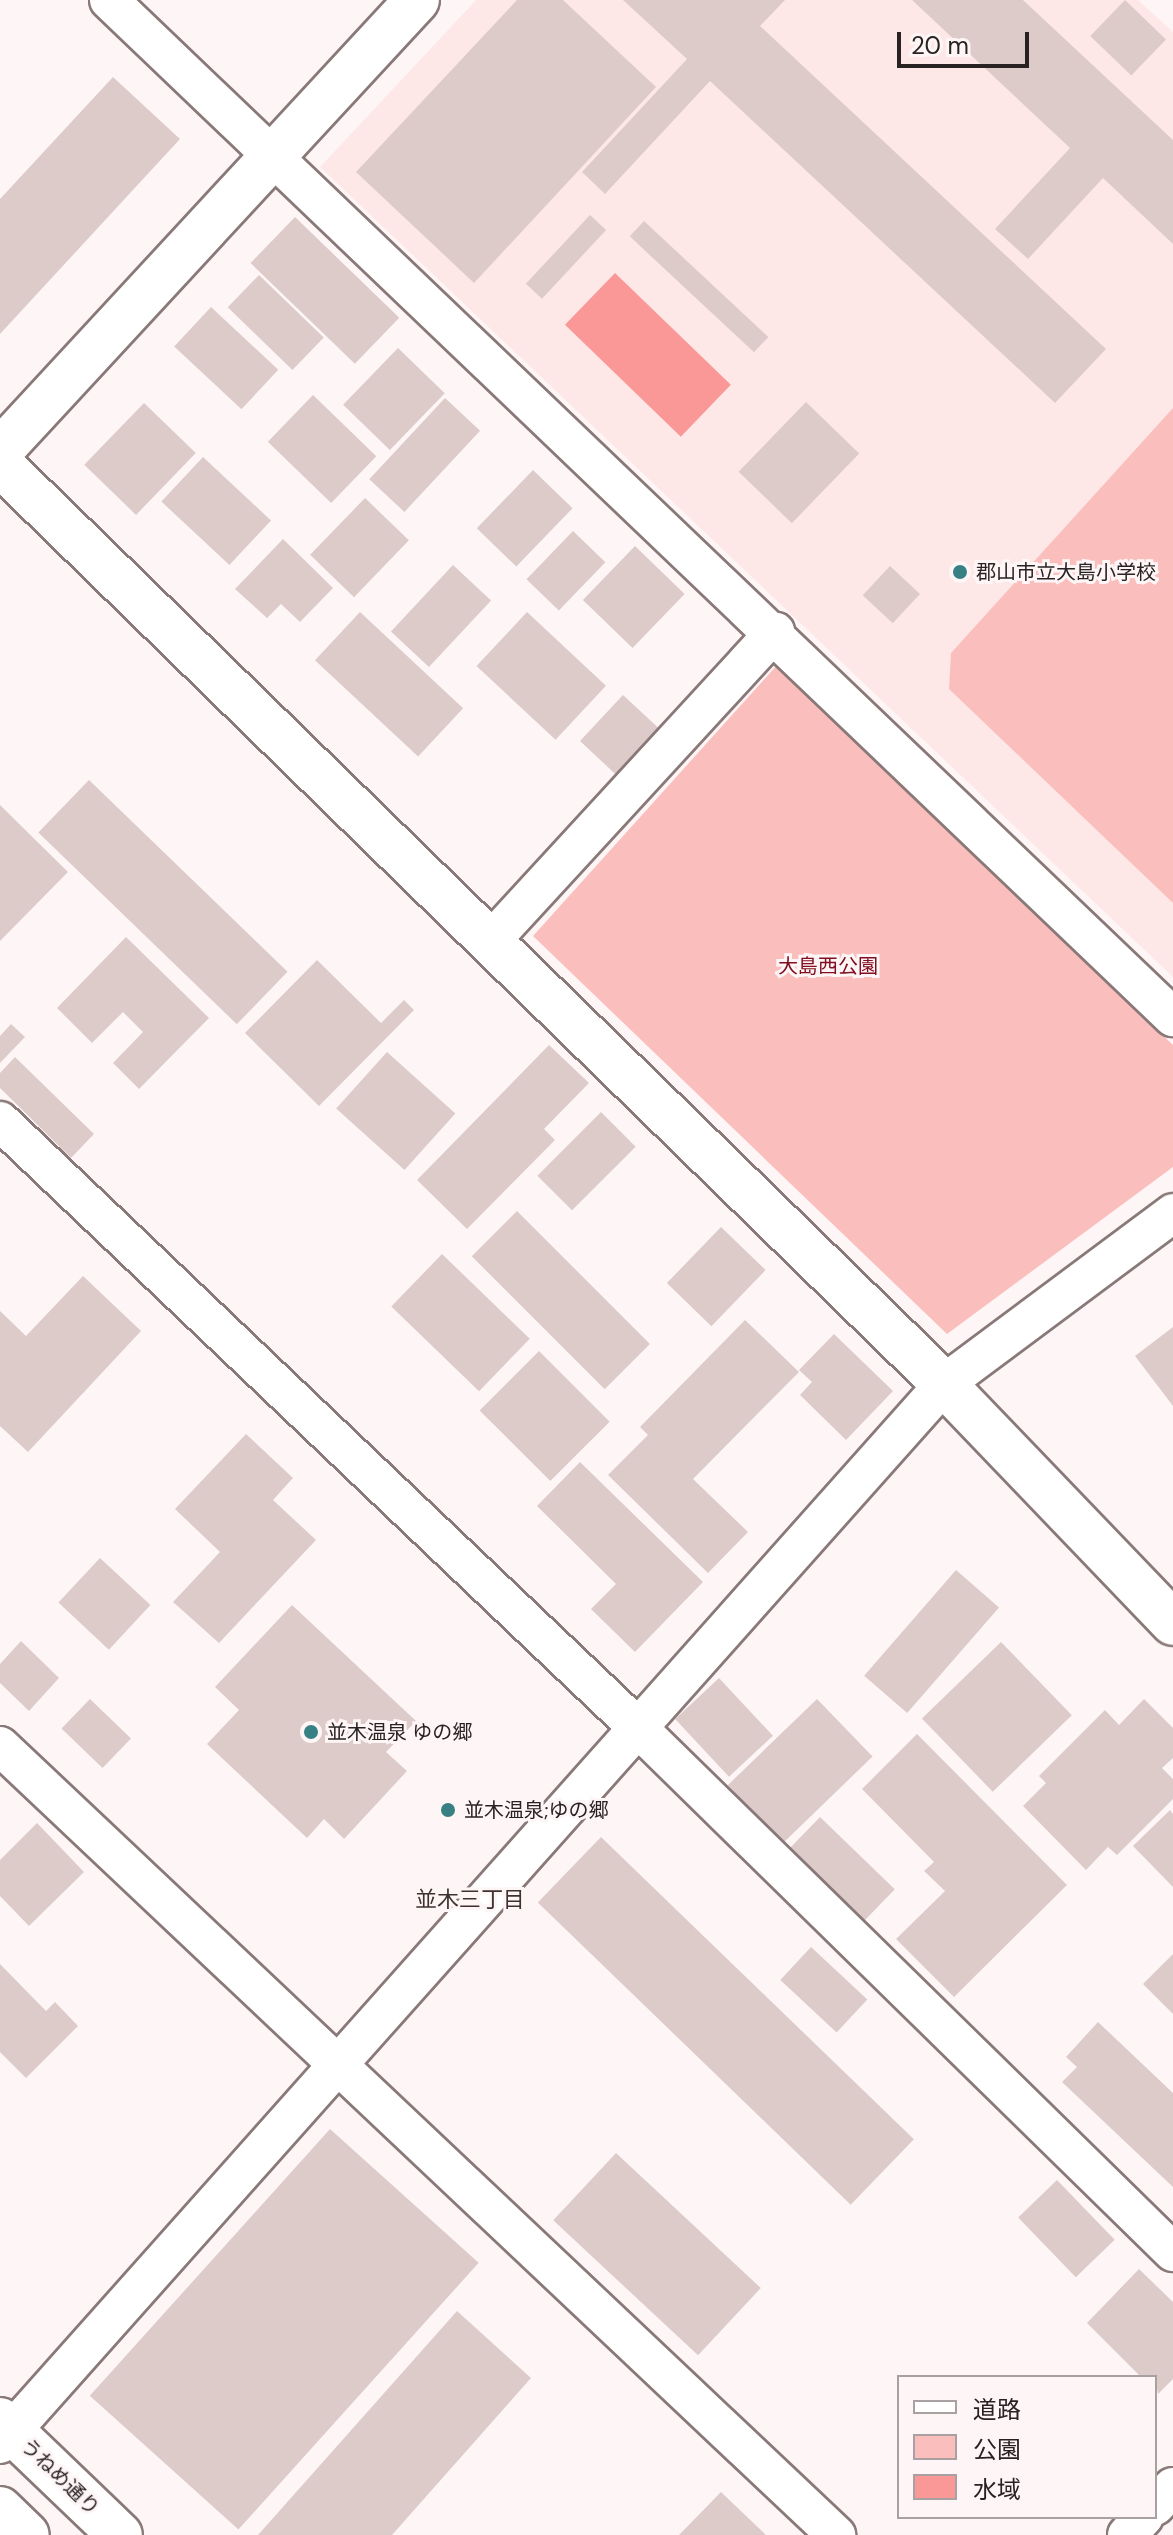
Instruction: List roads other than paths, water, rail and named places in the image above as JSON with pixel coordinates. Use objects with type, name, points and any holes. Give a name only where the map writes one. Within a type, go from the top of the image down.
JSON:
[{"type":"street","points":[[109,0],[775,632],[1173,1017]]},
{"type":"street","points":[[0,451],[417,0]]},
{"type":"street","points":[[0,464],[944,1384],[1173,1623]]},
{"type":"street","points":[[489,943],[775,632]]},
{"type":"street","points":[[0,1121],[636,1726],[1173,2252]]},
{"type":"street","points":[[3,2431],[337,2065],[944,1384],[1173,1213]]},
{"type":"street","points":[[0,1746],[836,2535]]},
{"type":"street","name":"うねめ通り","points":[[3,2431],[120,2535]]},
{"type":"street","points":[[1157,2504],[1173,2487]]},
{"type":"street","points":[[0,2509],[27,2535]]},
{"type":"street","points":[[1127,2535],[1142,2519]]},
{"type":"water","points":[[615,273],[731,385],[681,437],[565,325]]},
{"type":"place","name":"郡山市立大島小学校","points":[[960,572]]},
{"type":"place","name":"並木温泉 ゆの郷","points":[[311,1732]]},
{"type":"place","name":"並木温泉;ゆの郷","points":[[448,1810]]},
{"type":"district","name":"並木三丁目","points":[[470,1900]]},
{"type":"park label","name":"大島西公園","points":[[828,966]]}]
